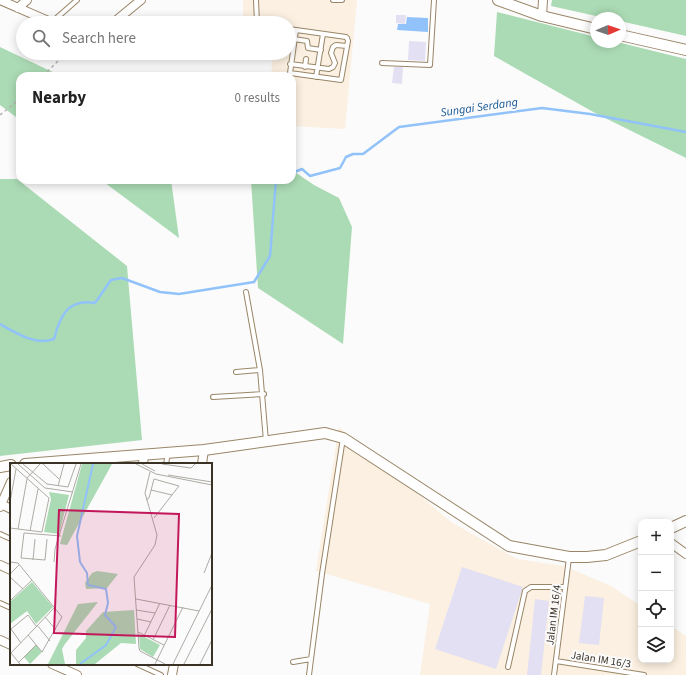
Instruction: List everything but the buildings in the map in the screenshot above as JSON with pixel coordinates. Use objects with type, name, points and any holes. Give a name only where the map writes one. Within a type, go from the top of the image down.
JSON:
[{"type":"street","points":[[0,0],[36,16]]},
{"type":"street","points":[[18,8],[27,0]]},
{"type":"street","points":[[122,16],[141,0]]},
{"type":"street","points":[[498,0],[542,16],[590,28]]},
{"type":"street","points":[[542,16],[543,0]]},
{"type":"street","points":[[626,36],[686,50]]},
{"type":"street","points":[[47,463],[143,459],[168,453],[204,450],[325,433],[343,438],[503,542],[522,549],[569,557],[606,555],[638,542]]},
{"type":"street","points":[[202,463],[204,450]]},
{"type":"street","points":[[0,467],[10,465]]},
{"type":"street","points":[[1,506],[10,484]]},
{"type":"street","points":[[674,527],[686,521]]},
{"type":"street","points":[[674,545],[686,554]]},
{"type":"street","points":[[0,565],[10,570]]},
{"type":"street","points":[[0,640],[10,645]]},
{"type":"street","points":[[54,665],[77,675]]},
{"type":"street","points":[[172,675],[174,665]]},
{"type":"lane","points":[[59,16],[76,0]]},
{"type":"lane","points":[[256,0],[257,16]]},
{"type":"lane","points":[[334,0],[342,0]]},
{"type":"lane","points":[[382,63],[430,65],[434,0]]},
{"type":"lane","points":[[296,30],[346,37],[348,39],[341,80],[296,74]]},
{"type":"lane","points":[[316,77],[323,34]]},
{"type":"lane","points":[[296,39],[307,41],[308,48],[321,50]]},
{"type":"lane","points":[[290,64],[331,69],[334,63],[331,53],[333,47],[336,45],[347,46]]},
{"type":"lane","points":[[305,67],[306,59]]},
{"type":"lane","points":[[290,72],[291,60]]},
{"type":"lane","points":[[246,292],[264,394],[266,442]]},
{"type":"lane","points":[[236,372],[260,370]]},
{"type":"lane","points":[[213,397],[264,394]]},
{"type":"lane","points":[[309,675],[343,438]]},
{"type":"lane","points":[[166,463],[168,453]]},
{"type":"lane","points":[[0,534],[10,539]]},
{"type":"lane","name":"Jalan IM 16/4","points":[[554,675],[569,557]]},
{"type":"lane","points":[[508,667],[525,591],[531,587],[565,587]]},
{"type":"lane","points":[[0,603],[10,608]]},
{"type":"lane","points":[[293,662],[311,659]]},
{"type":"lane","name":"Jalan IM 16/3","points":[[556,661],[644,675]]},
{"type":"lane","points":[[138,665],[161,675]]},
{"type":"path","points":[[47,72],[59,60]]},
{"type":"path","points":[[0,115],[16,102]]},
{"type":"shaded area","points":[[243,0],[357,0],[345,129],[296,126],[296,72],[271,72],[272,60],[296,60],[296,16],[243,16]]},
{"type":"shaded area","points":[[339,427],[451,522],[517,559],[564,566],[611,586],[638,604],[638,663],[674,663],[674,628],[686,636],[686,675],[420,675],[430,604],[316,571]]},
{"type":"green space","points":[[552,0],[686,0],[686,36],[626,22],[626,12],[590,12],[590,15],[551,6]]},
{"type":"green space","points":[[497,12],[590,35],[590,48],[626,48],[626,44],[686,59],[686,158],[595,113],[494,56]]},
{"type":"green space","points":[[0,47],[16,55],[16,60],[27,60],[53,72],[16,72],[16,117],[0,105]]},
{"type":"green space","points":[[296,173],[314,185],[339,198],[352,227],[343,344],[258,288],[251,184],[296,184]]},
{"type":"green space","points":[[0,179],[16,179],[16,184],[23,184],[127,266],[142,440],[0,456]]},
{"type":"green space","points":[[106,184],[172,184],[179,238]]},
{"type":"water","points":[[407,17],[428,18],[428,32],[397,30],[398,24],[406,24]]},
{"type":"waterway","name":"Sungai Serdang","points":[[296,171],[302,169],[310,176],[340,168],[346,157],[353,154],[363,154],[399,127],[542,108],[590,114],[686,132]]},
{"type":"waterway","name":"Sungai Serdang","points":[[0,324],[19,335],[33,340],[47,341],[54,339],[62,316],[67,310],[78,303],[95,303],[111,280],[122,278],[160,292],[179,294],[254,282],[270,256],[276,184]]}]
